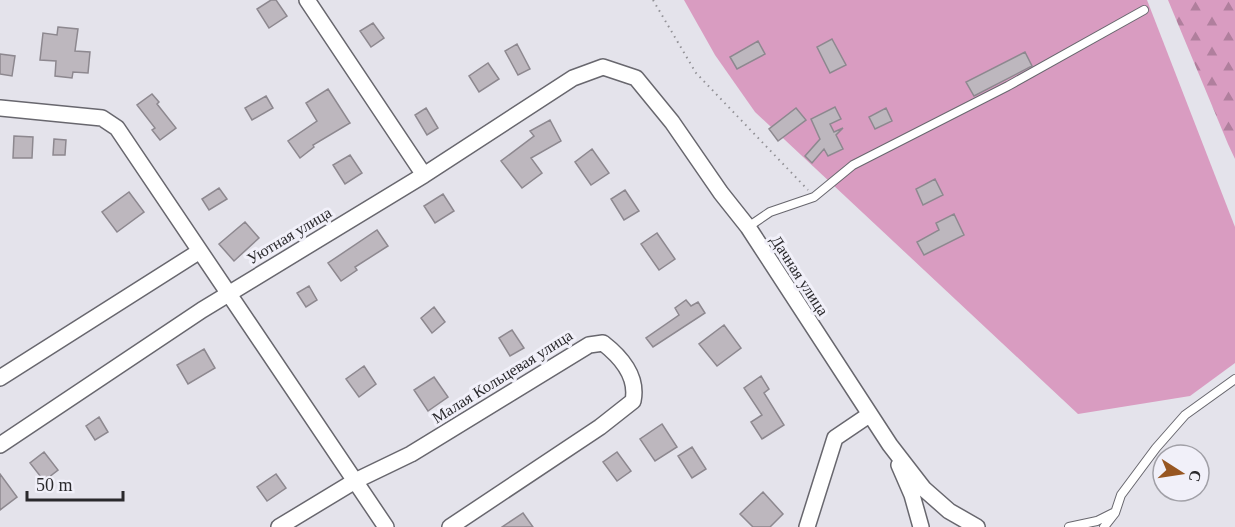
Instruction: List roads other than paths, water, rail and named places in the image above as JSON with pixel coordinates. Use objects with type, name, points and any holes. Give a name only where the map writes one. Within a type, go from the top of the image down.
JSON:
[{"type":"street","points":[[306,0],[424,175]]},
{"type":"street","name":"Уютная улица","points":[[0,445],[229,293],[424,175],[573,78],[603,67]]},
{"type":"street","name":"Дачная улица","points":[[603,67],[636,78],[672,122],[748,227],[890,446]]},
{"type":"street","points":[[0,108],[102,118],[117,128],[386,527]]},
{"type":"street","points":[[0,378],[200,251]]},
{"type":"street","name":"Малая Кольцевая улица","points":[[279,527],[355,482],[411,454],[588,345],[603,343],[614,352],[631,375],[636,389],[633,401],[600,427],[450,527]]},
{"type":"street","points":[[807,527],[835,438],[869,415]]},
{"type":"street","points":[[890,446],[912,495],[921,527]]},
{"type":"street","points":[[890,446],[932,496],[949,511],[977,527]]},
{"type":"lane","points":[[748,227],[770,212],[814,196],[853,165],[1008,86],[1144,10]]},
{"type":"lane","points":[[1104,527],[1115,513],[1121,495],[1185,415],[1235,379]]},
{"type":"lane","points":[[1069,527],[1097,521],[1115,513]]}]
